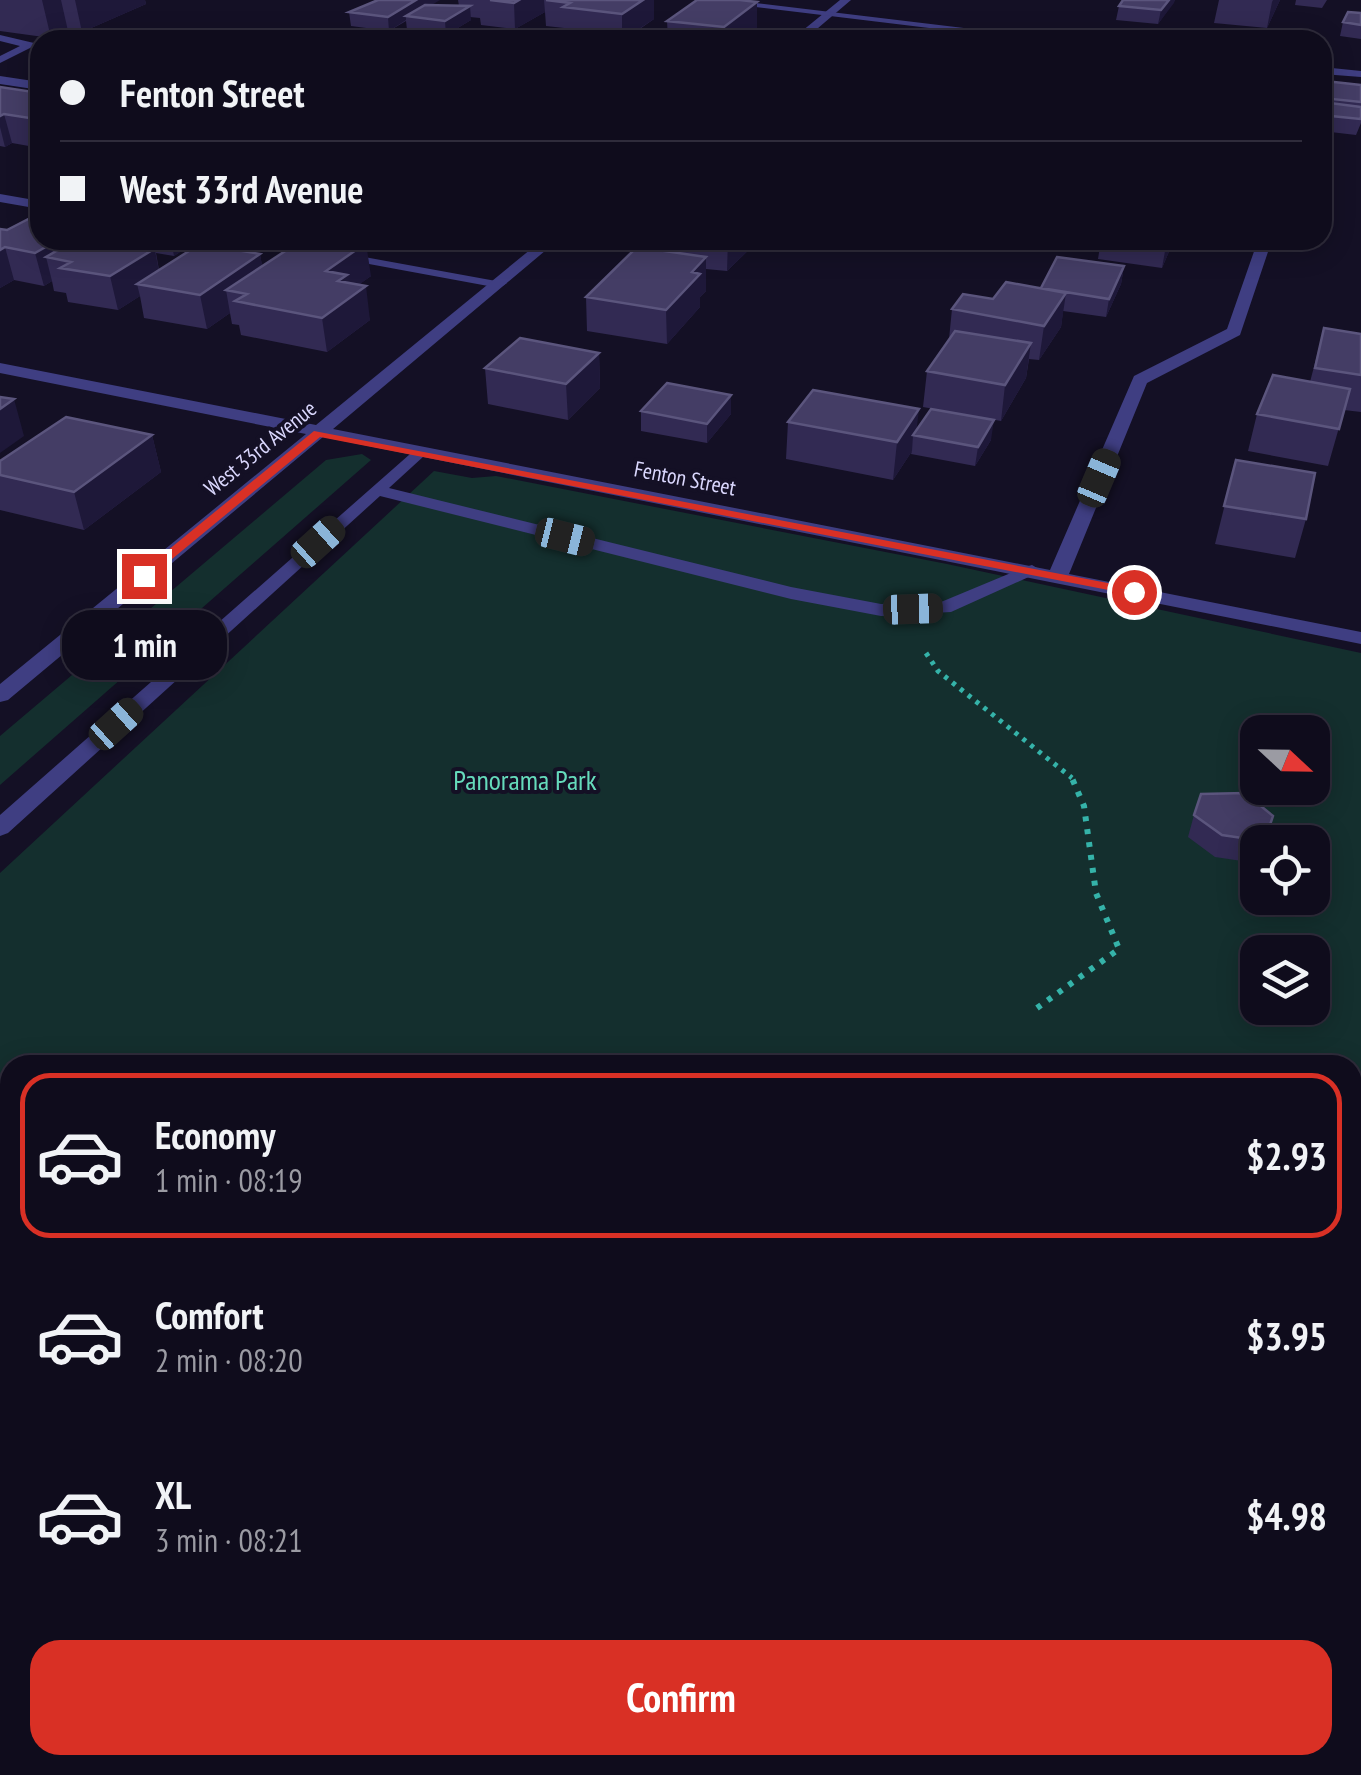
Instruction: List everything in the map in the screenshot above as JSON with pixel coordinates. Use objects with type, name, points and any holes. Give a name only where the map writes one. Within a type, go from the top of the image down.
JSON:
[{"type":"street","points":[[702,0],[970,30]]},
{"type":"street","points":[[810,30],[846,0]]},
{"type":"street","points":[[0,38],[30,45],[0,60]]},
{"type":"street","points":[[1332,71],[1361,74]]},
{"type":"street","points":[[0,80],[30,84]]},
{"type":"street","points":[[0,198],[30,203]]},
{"type":"street","points":[[305,250],[499,283]]},
{"type":"street","name":"West 33rd Avenue","points":[[0,695],[539,250]]},
{"type":"street","points":[[1058,576],[1140,380],[1234,332],[1263,250]]},
{"type":"street","name":"Fenton Street","points":[[0,368],[1361,638]]},
{"type":"street","points":[[0,828],[418,452]]},
{"type":"street","points":[[376,490],[791,593],[881,610],[944,608],[1032,571]]},
{"type":"path","points":[[917,640],[938,671],[1070,774],[1084,806],[1096,893],[1119,949],[1036,1008]]},
{"type":"green space","points":[[362,454],[371,460],[0,785],[0,736],[326,460]]},
{"type":"green space","name":"Panorama Park","points":[[434,471],[472,478],[496,476],[947,564],[1361,653],[1361,1055],[0,1055],[0,873]]},
{"type":"building","points":[[378,0],[416,0],[388,17],[349,12]]},
{"type":"building","points":[[546,0],[643,0],[622,14],[563,7],[570,3]]},
{"type":"building","points":[[697,0],[757,2],[724,27],[667,21]]},
{"type":"building","points":[[1123,0],[1169,0],[1161,10],[1119,6]]},
{"type":"building","points":[[425,5],[470,6],[445,21],[406,16]]},
{"type":"building","points":[[1348,12],[1361,13],[1361,25],[1343,22]]},
{"type":"building","points":[[1332,82],[1361,85],[1361,102],[1332,99]]},
{"type":"building","points":[[0,87],[30,92],[30,118],[0,116]]},
{"type":"building","points":[[1332,103],[1361,107],[1360,119],[1332,116]]},
{"type":"building","points":[[30,218],[30,250],[40,250],[35,253],[5,247],[0,250],[0,229],[7,230]]},
{"type":"building","points":[[58,250],[152,250],[110,276],[60,268],[71,262],[46,257]]},
{"type":"building","points":[[191,250],[260,254],[200,295],[137,284]]},
{"type":"building","points":[[287,250],[356,250],[326,271],[347,275],[338,281],[366,286],[322,318],[235,301],[247,294],[226,290]]},
{"type":"building","points":[[634,250],[706,257],[692,272],[700,274],[666,310],[586,297]]},
{"type":"building","points":[[1057,257],[1124,266],[1109,299],[1041,288]]},
{"type":"building","points":[[1006,282],[1066,293],[1044,326],[952,309],[963,294],[993,299]]},
{"type":"building","points":[[1324,328],[1361,334],[1361,375],[1315,368]]},
{"type":"building","points":[[955,331],[1031,343],[1005,385],[927,371]]},
{"type":"building","points":[[520,338],[599,353],[566,384],[485,368]]},
{"type":"building","points":[[1273,375],[1350,389],[1339,429],[1257,414]]},
{"type":"building","points":[[667,383],[731,395],[707,424],[641,411]]},
{"type":"building","points":[[813,390],[919,409],[897,442],[788,422]]},
{"type":"building","points":[[0,397],[14,399],[0,409]]},
{"type":"building","points":[[931,409],[994,420],[978,447],[913,435]]},
{"type":"building","points":[[66,417],[152,435],[74,492],[0,475],[0,461]]},
{"type":"building","points":[[1236,460],[1315,473],[1306,519],[1224,506]]},
{"type":"building","points":[[1240,793],[1240,805],[1260,805],[1273,816],[1270,825],[1240,825],[1240,838],[1222,835],[1194,815],[1201,794]]},
{"type":"route","points":[[144,576],[318,433],[1134,592]]}]
